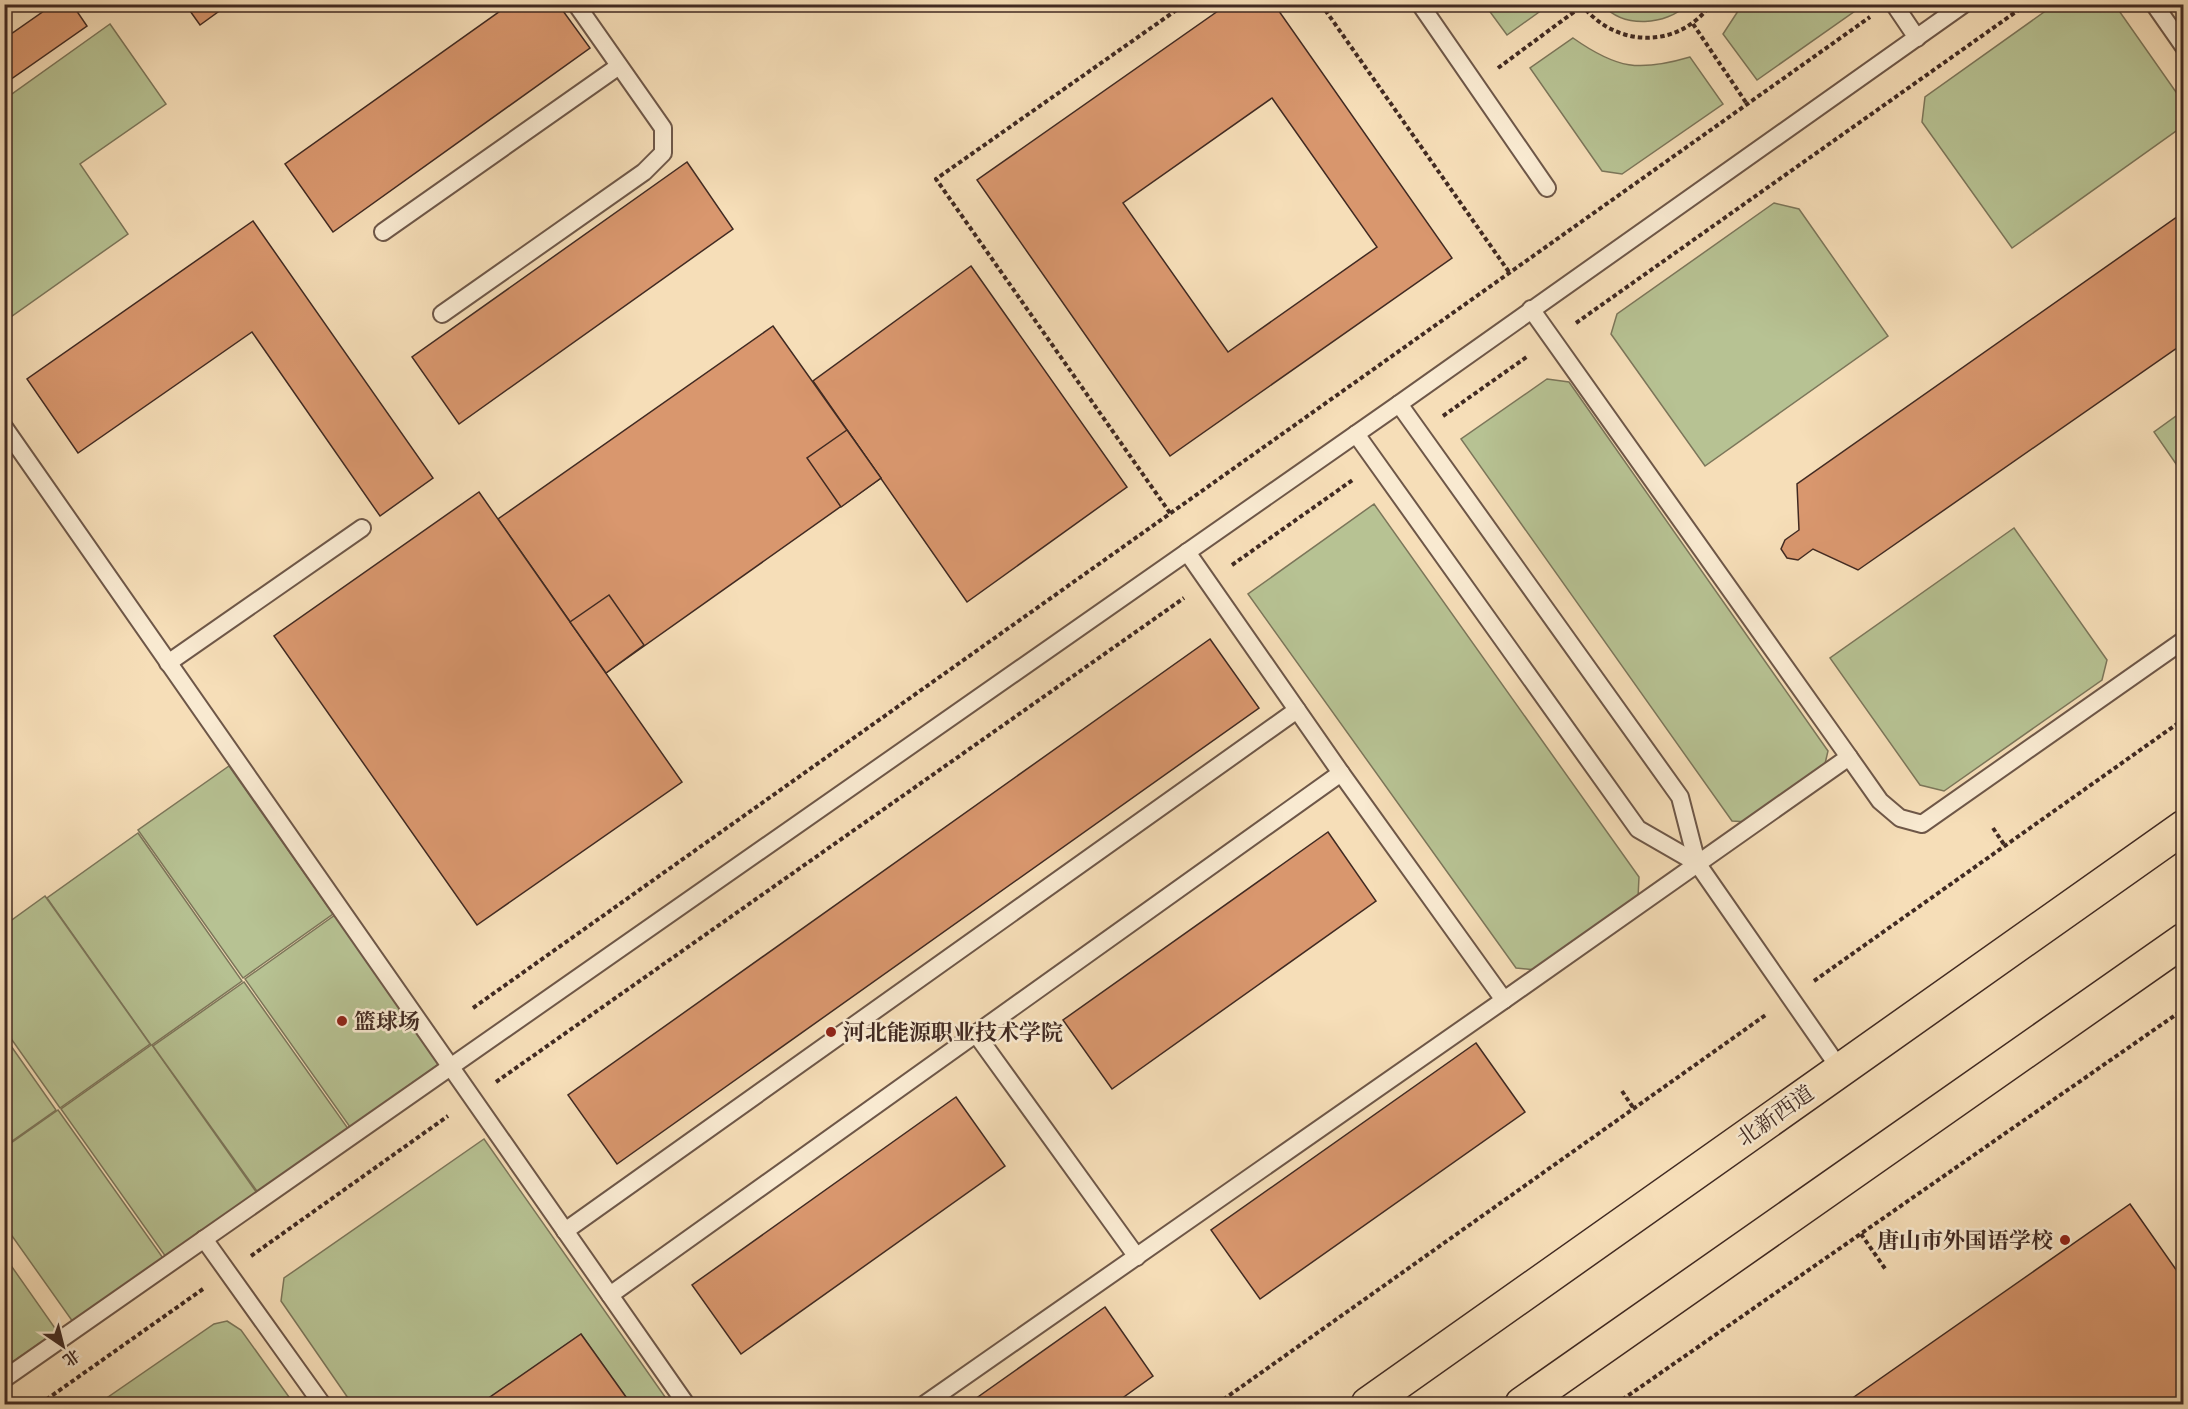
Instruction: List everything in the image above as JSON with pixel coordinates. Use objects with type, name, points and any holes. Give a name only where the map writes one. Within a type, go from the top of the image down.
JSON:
[{"type":"main road","name":"北新西道","points":[[1368,1404],[2184,826]]},
{"type":"main road","points":[[1522,1404],[2184,940]]},
{"type":"lane","points":[[442,314],[644,172],[663,153],[663,128],[576,4]]},
{"type":"lane","points":[[1420,4],[1547,188]]},
{"type":"lane","points":[[4,1379],[1399,404],[1964,4]]},
{"type":"lane","points":[[2154,4],[2184,47]]},
{"type":"lane","points":[[1886,8],[1917,38]]},
{"type":"lane","points":[[383,232],[619,66]]},
{"type":"lane","points":[[1531,309],[1880,801],[1900,818],[1922,824],[2184,640]]},
{"type":"lane","points":[[1399,404],[1680,797],[1696,863],[1840,1069]]},
{"type":"lane","points":[[4,427],[686,1404]]},
{"type":"lane","points":[[1356,434],[1638,829],[1696,863]]},
{"type":"lane","points":[[168,663],[362,528]]},
{"type":"lane","points":[[1187,552],[1341,773],[1504,1000]]},
{"type":"lane","points":[[565,1232],[1297,710]]},
{"type":"lane","points":[[926,1404],[1849,757]]},
{"type":"lane","points":[[610,1295],[1341,773]]},
{"type":"lane","points":[[976,1034],[1137,1257]]},
{"type":"lane","points":[[204,1239],[322,1404]]},
{"type":"path","points":[[1170,513],[936,179],[1185,4]]},
{"type":"path","points":[[1321,4],[1509,272]]},
{"type":"path","points":[[1476,84],[1581,5],[1600,24],[1622,35],[1646,39],[1671,35],[1693,24],[1711,4]]},
{"type":"path","points":[[1420,432],[2027,4]]},
{"type":"path","points":[[473,1008],[1509,272],[1886,8]]},
{"type":"path","points":[[1693,24],[1747,104]]},
{"type":"path","points":[[40,1404],[1376,463]]},
{"type":"path","points":[[1217,1404],[2184,719]]},
{"type":"path","points":[[1994,828],[2005,846]]},
{"type":"path","points":[[1616,1404],[2184,1009]]},
{"type":"path","points":[[1622,1091],[1634,1109]]},
{"type":"path","points":[[1861,1234],[1886,1270]]},
{"type":"green space","points":[[1549,4],[1507,35],[1485,5]]},
{"type":"green space","points":[[1603,5],[1687,5],[1668,17],[1645,22],[1622,18]]},
{"type":"green space","points":[[1742,5],[1856,5],[1855,11],[1757,80],[1723,34]]},
{"type":"green space","points":[[2054,5],[2115,5],[2183,102],[2183,126],[2012,248],[1922,122],[1925,97]]},
{"type":"green space","points":[[110,24],[166,104],[80,164],[128,234],[5,321],[5,99]]},
{"type":"green space","points":[[1573,38],[1603,56],[1629,65],[1656,65],[1690,57],[1723,104],[1622,174],[1602,171],[1530,68]]},
{"type":"green space","points":[[1774,203],[1799,209],[1888,336],[1705,466],[1611,334],[1617,314]]},
{"type":"green space","points":[[1547,379],[1569,382],[1828,751],[1824,768],[1748,822],[1732,821],[1461,439]]},
{"type":"green space","points":[[2183,411],[2183,474],[2154,432]]},
{"type":"green space","points":[[1374,504],[1639,877],[1638,898],[1536,970],[1516,968],[1248,594]]},
{"type":"green space","points":[[2014,528],[2107,660],[2102,680],[1944,791],[1920,785],[1830,658]]},
{"type":"green space","points":[[229,766],[333,914],[243,978],[138,830]]},
{"type":"green space","points":[[138,833],[242,981],[152,1045],[257,1193],[166,1257],[61,1109],[151,1045],[47,898]]},
{"type":"green space","points":[[45,896],[150,1044],[60,1108],[5,1030],[5,925]]},
{"type":"green space","name":"篮球场","points":[[335,915],[440,1063],[350,1127],[245,979]]},
{"type":"green space","name":"篮球场","points":[[244,982],[349,1130],[259,1194],[153,1046]]},
{"type":"green space","points":[[4,1036],[56,1110],[5,1146],[4,1146]]},
{"type":"green space","points":[[58,1110],[163,1258],[73,1322],[5,1226],[4,1148]]},
{"type":"green space","points":[[484,1139],[670,1404],[631,1404],[581,1334],[480,1404],[374,1404],[348,1398],[281,1301],[284,1278]]},
{"type":"green space","points":[[5,1257],[57,1331],[4,1367]]},
{"type":"green space","points":[[227,1321],[241,1330],[294,1404],[98,1404],[214,1324]]},
{"type":"building","points":[[54,4],[72,4],[87,26],[4,84],[4,39]]},
{"type":"building","points":[[185,4],[229,4],[200,25]]},
{"type":"building","points":[[510,4],[558,4],[590,48],[333,232],[285,164]]},
{"type":"building","points":[[1228,4],[1274,4],[1452,258],[1170,456],[977,180]],"holes":[[[1272,98],[1377,247],[1228,352],[1123,203]]]},
{"type":"building","points":[[687,162],[733,229],[459,424],[412,357]]},
{"type":"building","points":[[2184,212],[2184,343],[1858,570],[1813,549],[1798,560],[1787,558],[1781,549],[1785,540],[1799,530],[1797,484]]},
{"type":"building","points":[[253,221],[433,478],[380,516],[252,332],[78,453],[27,379]]},
{"type":"building","points":[[971,266],[1127,487],[967,602],[813,381]]},
{"type":"building","points":[[773,326],[881,478],[606,673],[498,519]]},
{"type":"building","points":[[847,430],[881,478],[841,507],[807,458]]},
{"type":"building","points":[[479,492],[682,782],[477,925],[274,636]]},
{"type":"building","points":[[609,595],[644,645],[606,673],[570,622]]},
{"type":"building","points":[[1210,639],[1259,708],[617,1164],[568,1095]]},
{"type":"building","points":[[1328,832],[1376,901],[1112,1089],[1063,1020]]},
{"type":"building","points":[[1476,1043],[1525,1112],[1260,1299],[1211,1230]]},
{"type":"building","points":[[956,1097],[1005,1166],[741,1354],[692,1285]]},
{"type":"building","points":[[2130,1204],[2184,1281],[2184,1403],[1844,1404]]},
{"type":"building","points":[[1105,1307],[1153,1376],[1114,1404],[968,1404]]},
{"type":"building","points":[[581,1334],[631,1404],[480,1404]]},
{"type":"place","name":"篮球场","points":[[342,1021]]},
{"type":"place","name":"河北能源职业技术学院","points":[[831,1032]]},
{"type":"place","name":"唐山市外国语学校","points":[[2065,1240]]}]
